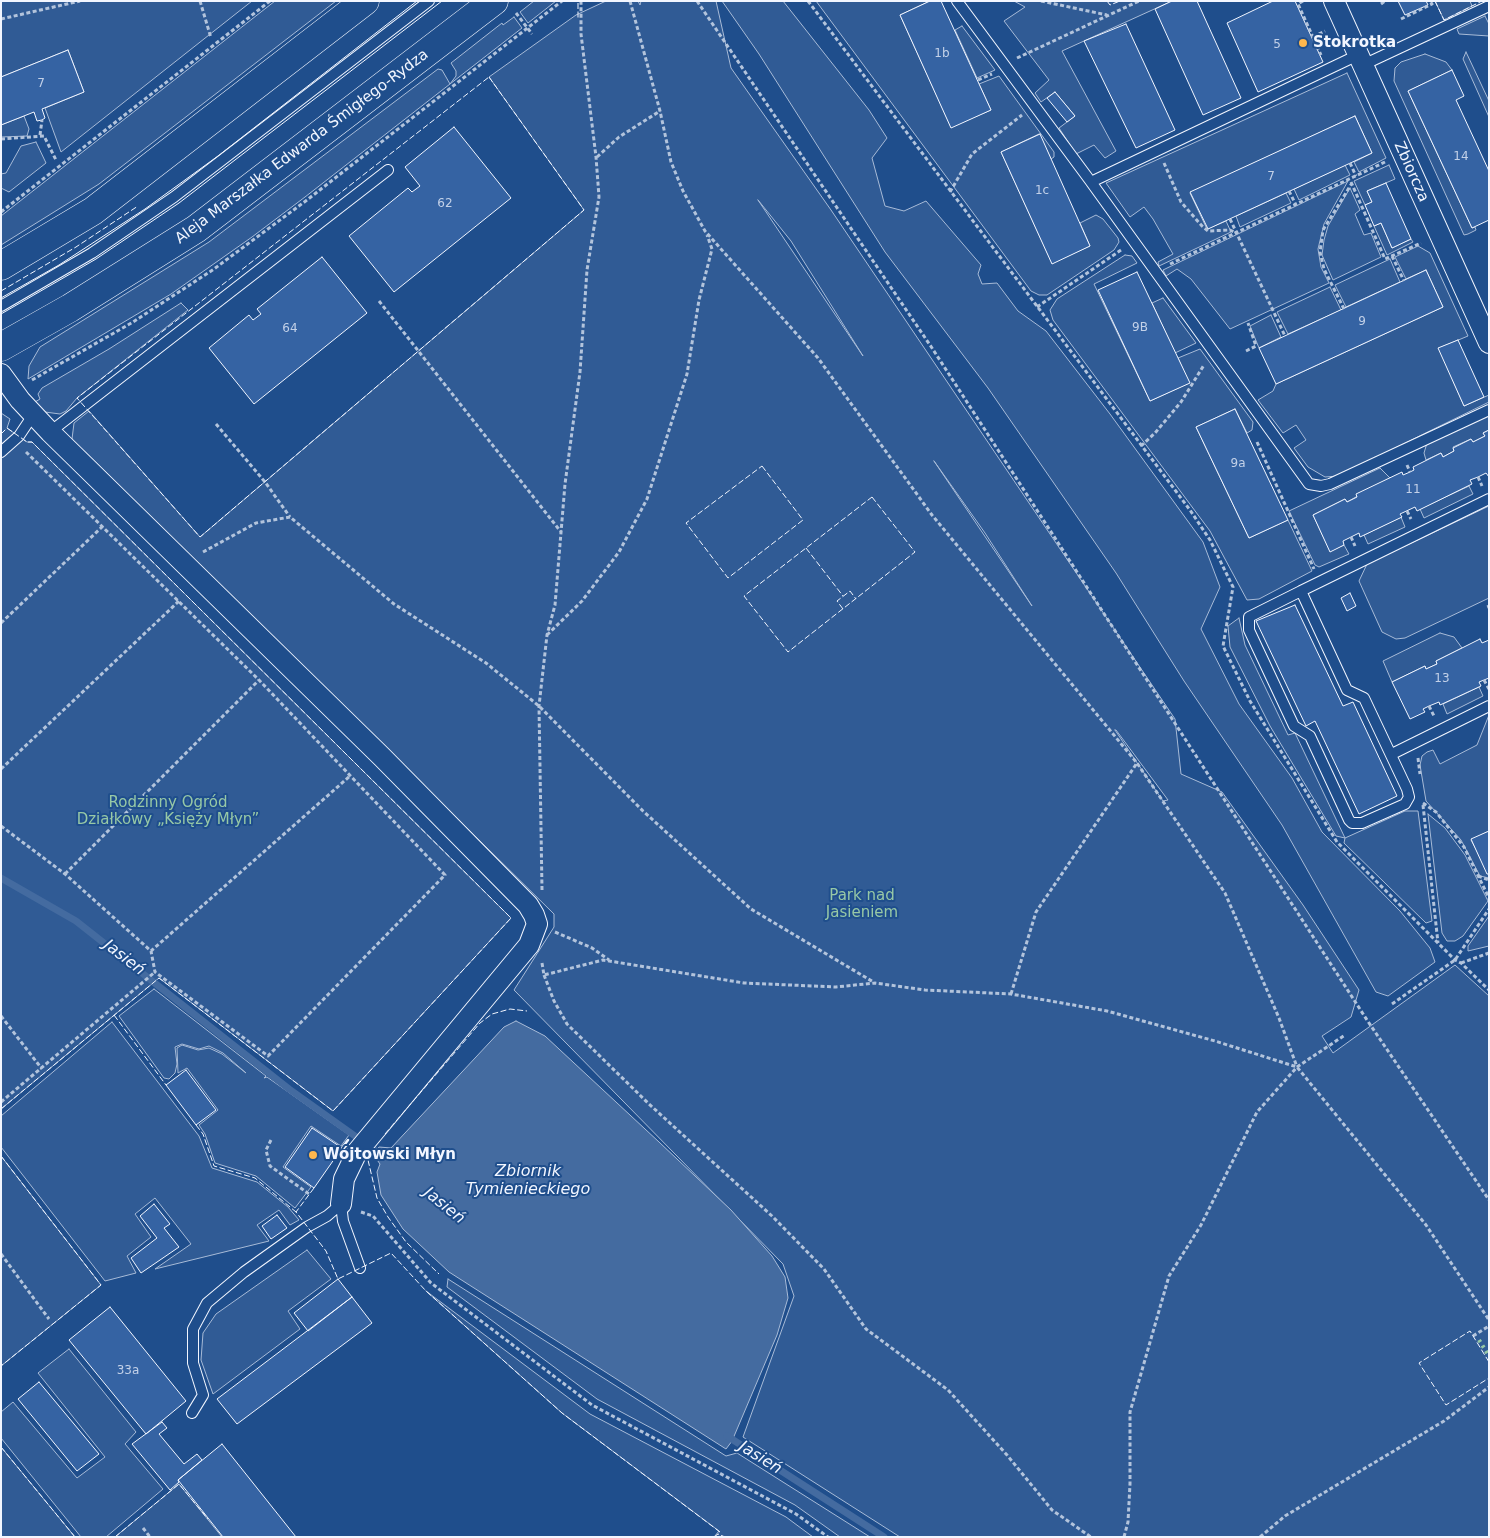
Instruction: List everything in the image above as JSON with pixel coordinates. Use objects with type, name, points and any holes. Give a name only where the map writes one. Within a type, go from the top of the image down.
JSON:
[{"type":"main road","points":[[1,266],[93,211],[365,1]]},
{"type":"main road","name":"Aleja Marszałka Edwarda Śmigłego-Rydza","points":[[1,346],[95,293],[203,224],[498,7]]},
{"type":"street","name":"Zbiorcza","points":[[1334,1],[1489,343]]},
{"type":"street","points":[[1,374],[33,415],[382,757],[528,905],[536,929],[529,945],[357,1152],[344,1179],[341,1204]]},
{"type":"lane","points":[[1,306],[78,262],[174,197],[429,1]]},
{"type":"lane","points":[[957,1],[1134,241],[1309,484],[1313,486],[1330,484],[1489,410]]},
{"type":"lane","points":[[1091,182],[1360,60],[1489,6]]},
{"type":"lane","points":[[50,432],[388,170]]},
{"type":"lane","points":[[1,452],[19,436],[33,415]]},
{"type":"lane","points":[[1301,592],[1347,690],[1364,698],[1392,754],[1409,797],[1405,804],[1362,823],[1352,823],[1310,736],[1294,726],[1247,624],[1249,617],[1489,499]]},
{"type":"lane","points":[[1392,754],[1489,706]]},
{"type":"lane","points":[[341,1204],[342,1221],[360,1268]]},
{"type":"lane","points":[[192,1412],[203,1395],[193,1363],[193,1330],[207,1303],[244,1272],[306,1227],[332,1213],[341,1204]]},
{"type":"path","points":[[1,19],[80,1]]},
{"type":"path","points":[[200,1],[212,38]]},
{"type":"path","points":[[1,212],[270,1]]},
{"type":"path","points":[[27,384],[133,322],[214,269],[299,206],[562,1]]},
{"type":"path","points":[[581,1],[581,34],[599,197],[587,270],[580,372],[561,532],[555,605],[547,635],[539,706],[543,901],[536,929],[544,975],[554,1002],[567,1024],[649,1104],[779,1222],[824,1269],[866,1329],[948,1390],[1007,1455],[1052,1510],[1091,1537]]},
{"type":"path","points":[[547,635],[582,601],[620,552],[647,499],[687,374],[699,300],[712,249],[705,231],[683,191],[671,162],[660,111],[630,1]]},
{"type":"path","points":[[697,1],[932,348],[1367,1020],[1489,1200]]},
{"type":"path","points":[[808,1],[1190,510],[1210,540],[1233,588],[1225,624]]},
{"type":"path","points":[[1041,1],[1107,15]]},
{"type":"path","points":[[978,80],[999,71],[1003,64],[1139,1]]},
{"type":"path","points":[[1303,1],[1298,4],[1325,64]]},
{"type":"path","points":[[1381,4],[1385,1]]},
{"type":"path","points":[[1401,19],[1432,4],[1430,1]]},
{"type":"path","points":[[498,7],[527,28],[532,34]]},
{"type":"path","points":[[1313,37],[1330,29]]},
{"type":"path","points":[[596,157],[619,137],[660,111]]},
{"type":"path","points":[[950,192],[972,154],[1026,112]]},
{"type":"path","points":[[40,135],[42,120]]},
{"type":"path","points":[[1,139],[44,136],[56,160]]},
{"type":"path","points":[[1161,157],[1181,202],[1194,219],[1208,231],[1230,230],[1236,233]]},
{"type":"path","points":[[1344,308],[1324,269],[1320,252],[1323,230],[1351,181],[1356,176],[1390,159]]},
{"type":"path","points":[[1350,163],[1356,176]]},
{"type":"path","points":[[1155,271],[1351,181]]},
{"type":"path","points":[[1351,181],[1385,259],[1426,240]]},
{"type":"path","points":[[1289,191],[1296,205]]},
{"type":"path","points":[[1230,219],[1285,336]]},
{"type":"path","points":[[705,231],[818,358],[932,515],[1137,763],[1225,893],[1279,1018],[1297,1067],[1426,1225],[1489,1320]]},
{"type":"path","points":[[1037,307],[1134,241]]},
{"type":"path","points":[[1392,256],[1404,280]]},
{"type":"path","points":[[379,301],[561,532]]},
{"type":"path","points":[[1246,351],[1256,346],[1248,323]]},
{"type":"path","points":[[1141,446],[1155,433],[1181,402],[1208,358]]},
{"type":"path","points":[[216,424],[265,482],[290,517],[394,604],[486,663],[539,706],[643,811],[751,910],[876,983]]},
{"type":"path","points":[[1253,433],[1277,492],[1316,574]]},
{"type":"path","points":[[1,826],[65,874],[151,951],[154,972],[268,1056],[445,874],[259,680],[20,446]]},
{"type":"path","points":[[183,563],[256,523],[290,517]]},
{"type":"path","points":[[1,622],[103,526]]},
{"type":"path","points":[[1,769],[179,601]]},
{"type":"path","points":[[65,874],[259,680]]},
{"type":"path","points":[[1484,680],[1489,689]]},
{"type":"path","points":[[1416,742],[1420,776]]},
{"type":"path","points":[[1011,994],[1036,912],[1137,763]]},
{"type":"path","points":[[151,951],[350,776]]},
{"type":"path","points":[[1422,794],[1438,944]]},
{"type":"path","points":[[1409,797],[1423,802],[1436,812],[1464,847],[1489,898]]},
{"type":"path","points":[[1478,876],[1489,880]]},
{"type":"path","points":[[1392,1004],[1455,960],[1489,908]]},
{"type":"path","points":[[536,929],[592,948],[610,961]]},
{"type":"path","points":[[1461,963],[1489,953]]},
{"type":"path","points":[[544,975],[603,960],[744,983],[836,987],[876,983],[925,990],[1011,994],[1107,1011],[1215,1040],[1297,1067]]},
{"type":"path","points":[[1455,960],[1461,963],[1489,990]]},
{"type":"path","points":[[1,1102],[144,983],[154,972]]},
{"type":"path","points":[[1,1016],[42,1069]]},
{"type":"path","points":[[1124,1537],[1128,1522],[1130,1484],[1130,1412],[1169,1276],[1201,1225],[1257,1112],[1297,1067],[1344,1035]]},
{"type":"path","points":[[271,1140],[266,1150],[270,1166],[309,1194]]},
{"type":"path","points":[[341,1204],[373,1216],[431,1283],[592,1405],[796,1514],[828,1537]]},
{"type":"path","points":[[1,1254],[49,1319]]},
{"type":"path","points":[[1473,1336],[1489,1326]]},
{"type":"path","points":[[1260,1537],[1285,1516],[1444,1421],[1489,1387]]},
{"type":"path","points":[[143,1528],[150,1537]]},
{"type":"green space","points":[[1,1],[252,1],[61,152],[45,108],[84,92],[68,50],[1,77]]},
{"type":"green space","points":[[275,1],[336,1],[99,184],[1,245],[1,216]]},
{"type":"green space","points":[[534,1],[556,1],[528,23],[520,12]]},
{"type":"green space","name":"Park nad Jasieniem","points":[[606,1],[638,1],[640,5],[641,1],[716,1],[731,68],[831,210],[1175,719],[1181,774],[1222,792],[1303,905],[1359,990],[1351,1017],[1322,1036],[1333,1053],[1455,965],[1489,996],[1489,1537],[900,1537],[743,1437],[794,1296],[783,1264],[514,990],[554,927],[554,914],[72,439],[74,423],[89,411],[200,537],[584,210],[489,77],[576,15]],"holes":[[[758,200],[791,241],[863,356]],[[934,461],[985,533],[1032,606]],[[1115,730],[1168,800],[1163,801]]]},
{"type":"green space","points":[[722,1],[783,1],[869,110],[887,138],[872,158],[885,206],[904,211],[926,201],[981,265],[978,274],[982,284],[997,283],[1018,311],[1046,331],[1110,414],[1203,542],[1220,587],[1201,629],[1239,704],[1292,778],[1322,832],[1400,911],[1430,948],[1435,962],[1388,996],[1376,992],[1282,825],[1184,681],[1116,573],[988,388],[885,252],[759,54]]},
{"type":"green space","points":[[816,1],[930,1],[900,15],[951,127],[991,110],[979,84],[999,76],[1054,152],[1054,157],[1051,159],[1039,134],[1001,152],[1052,263],[1090,246],[1080,223],[1096,215],[1103,219],[1118,238],[1119,242],[1114,250],[1047,295],[1039,295],[1031,291]]},
{"type":"green space","points":[[1014,1],[1172,1],[1062,51],[1116,151],[1105,158],[1094,145],[1076,154],[1059,128],[1075,116],[1055,92],[1041,102],[1035,93],[1049,80],[1004,21],[1025,7]]},
{"type":"green space","points":[[1435,1],[1470,1],[1472,6],[1444,20]]},
{"type":"green space","points":[[1485,16],[1489,24],[1489,36],[1459,34],[1457,29]]},
{"type":"green space","points":[[514,17],[522,28],[450,84],[456,76],[456,71],[451,63],[502,23],[503,25]]},
{"type":"green space","points":[[962,26],[995,70],[977,78],[955,30]]},
{"type":"green space","points":[[1466,52],[1489,101],[1489,117],[1463,59]]},
{"type":"green space","points":[[1425,54],[1446,62],[1452,70],[1408,91],[1472,228],[1475,227],[1476,230],[1464,235],[1394,81],[1395,68],[1401,62]]},
{"type":"green space","points":[[438,69],[442,70],[450,84],[252,237],[171,294],[28,379],[29,366],[40,347],[209,242]]},
{"type":"green space","points":[[1347,73],[1386,158],[1359,172],[1354,162],[1372,153],[1355,116],[1190,193],[1207,229],[1226,221],[1231,232],[1159,266],[1158,262],[1173,254],[1153,219],[1144,207],[1130,217],[1106,183]]},
{"type":"green space","points":[[24,116],[29,129],[27,136],[1,137],[1,125]]},
{"type":"green space","points":[[36,142],[46,163],[9,192],[1,188],[1,174],[6,173],[21,146]]},
{"type":"green space","points":[[1345,165],[1350,175],[1299,200],[1294,189]]},
{"type":"green space","points":[[1389,165],[1395,179],[1367,191],[1372,202],[1365,205],[1354,181]]},
{"type":"green space","points":[[1348,181],[1324,224],[1318,249],[1321,267],[1329,283],[1230,329],[1191,279],[1177,269],[1166,276],[1163,270]]},
{"type":"green space","points":[[1350,188],[1360,210],[1355,214],[1364,235],[1371,233],[1381,257],[1333,280],[1322,255],[1324,240],[1328,226]]},
{"type":"green space","points":[[1286,193],[1291,203],[1240,227],[1236,216]]},
{"type":"green space","points":[[1381,223],[1392,248],[1411,239],[1413,242],[1387,255],[1374,226]]},
{"type":"green space","points":[[1418,246],[1430,253],[1468,336],[1439,348],[1464,406],[1489,395],[1489,402],[1338,476],[1325,477],[1308,467],[1294,448],[1306,440],[1296,425],[1283,433],[1258,400],[1273,391],[1276,384],[1443,307],[1426,270],[1406,279],[1395,257]]},
{"type":"green space","points":[[1125,255],[1132,256],[1137,263],[1094,284],[1150,401],[1189,383],[1178,358],[1200,349],[1253,422],[1252,430],[1247,433],[1235,409],[1196,427],[1249,538],[1288,520],[1312,571],[1259,599],[1247,600],[1210,531],[1053,320],[1050,310],[1057,299]]},
{"type":"green space","points":[[1390,259],[1400,282],[1346,307],[1335,285]]},
{"type":"green space","points":[[1330,287],[1341,310],[1288,334],[1277,312]]},
{"type":"green space","points":[[1163,298],[1196,343],[1175,353],[1152,303]]},
{"type":"green space","points":[[181,303],[188,310],[77,398],[66,411],[60,414],[45,412],[35,402],[40,399],[38,394],[42,388],[109,349]]},
{"type":"green space","points":[[1271,315],[1281,337],[1259,348],[1250,326]]},
{"type":"green space","name":"Rodzinny Ogród Działkowy „Księży Młyn”","points":[[1,413],[10,419],[7,428],[27,442],[32,442],[511,918],[333,1111],[159,978],[1,1109]]},
{"type":"green space","points":[[1489,414],[1489,430],[1483,433],[1485,436],[1473,442],[1471,439],[1453,447],[1454,451],[1443,457],[1441,453],[1426,460],[1424,453],[1427,443]]},
{"type":"green space","points":[[1380,468],[1390,478],[1347,502],[1345,499],[1313,515],[1330,551],[1344,545],[1349,554],[1319,567],[1315,565],[1289,511]]},
{"type":"green space","points":[[1469,486],[1473,494],[1424,518],[1420,509]]},
{"type":"green space","points":[[1489,506],[1489,598],[1405,638],[1396,639],[1382,632],[1359,581],[1367,564]]},
{"type":"green space","points":[[1401,517],[1405,527],[1368,544],[1364,535]]},
{"type":"green space","points":[[1239,618],[1245,645],[1288,735],[1295,733],[1345,838],[1336,836],[1270,726],[1230,647],[1228,626]]},
{"type":"green space","points":[[1440,633],[1454,637],[1462,648],[1436,661],[1437,664],[1426,669],[1425,666],[1392,682],[1383,661]]},
{"type":"green space","points":[[1479,687],[1483,696],[1447,714],[1443,704]]},
{"type":"green space","points":[[1489,715],[1489,831],[1471,840],[1489,874],[1489,878],[1480,876],[1461,840],[1426,801],[1420,765],[1422,756],[1427,752],[1433,750],[1440,764],[1477,745]]},
{"type":"green space","points":[[1405,811],[1418,811],[1432,921],[1426,923],[1344,843],[1345,838]]},
{"type":"green space","points":[[1428,814],[1445,828],[1465,855],[1488,901],[1463,936],[1455,941],[1447,941],[1442,933]]},
{"type":"green space","points":[[1489,916],[1489,946],[1468,951],[1468,946]]},
{"type":"green space","points":[[154,989],[266,1076],[264,1078],[267,1077],[349,1135],[341,1146],[311,1126],[283,1167],[311,1187],[295,1208],[256,1176],[215,1163],[205,1134],[199,1125],[218,1110],[187,1068],[178,1073],[177,1048],[182,1045],[198,1050],[209,1048],[222,1054],[246,1073],[223,1053],[209,1046],[199,1049],[182,1044],[175,1047],[177,1064],[175,1073],[169,1079],[164,1078],[119,1016]]},
{"type":"green space","points":[[112,1022],[199,1136],[212,1168],[257,1182],[288,1207],[299,1220],[290,1225],[279,1210],[257,1225],[269,1241],[155,1269],[191,1244],[155,1198],[135,1214],[151,1237],[127,1256],[136,1273],[105,1281],[1,1147],[1,1116]]},
{"type":"green space","points":[[1,1156],[101,1285],[1,1366]]},
{"type":"green space","points":[[307,1250],[331,1279],[288,1311],[300,1329],[213,1394],[201,1360],[203,1333],[216,1314]]},
{"type":"green space","points":[[448,1279],[726,1456],[737,1453],[870,1537],[840,1537],[795,1505],[597,1399],[447,1287]]},
{"type":"green space","points":[[426,1291],[590,1414],[786,1517],[813,1537],[714,1537],[719,1531],[562,1413]]},
{"type":"green space","points":[[69,1349],[136,1432],[125,1444],[163,1489],[106,1537],[81,1537],[1,1438],[1,1412],[13,1402],[77,1478],[105,1457],[38,1373]]},
{"type":"green space","points":[[1,1447],[75,1537],[1,1537]]},
{"type":"green space","points":[[179,1484],[222,1537],[115,1537]]},
{"type":"water","name":"Zbiornik Tymienieckiego","points":[[516,1021],[545,1036],[731,1210],[772,1256],[785,1277],[788,1298],[777,1335],[732,1441],[726,1449],[449,1272],[403,1229],[381,1195],[377,1172],[380,1164],[373,1154],[379,1147],[391,1148],[504,1027]]},
{"type":"building","points":[[930,1],[941,1],[991,110],[951,128],[900,15]]},
{"type":"building","points":[[1172,1],[1197,1],[1241,98],[1203,115],[1155,9]]},
{"type":"building","points":[[1273,1],[1295,1],[1323,62],[1258,92],[1227,23]]},
{"type":"building","points":[[1398,1],[1426,1],[1428,5],[1405,15]]},
{"type":"building","points":[[1126,24],[1175,130],[1136,148],[1084,41]]},
{"type":"building","points":[[68,50],[84,92],[42,109],[45,118],[42,120],[37,121],[34,112],[1,125],[1,77]]},
{"type":"building","points":[[1452,70],[1464,96],[1456,100],[1489,171],[1489,220],[1472,228],[1408,91]]},
{"type":"building","points":[[1055,92],[1075,116],[1067,122],[1047,98]]},
{"type":"building","points":[[1355,116],[1372,153],[1208,229],[1190,192]]},
{"type":"building","points":[[454,127],[511,198],[394,292],[349,236],[408,188],[412,192],[420,186],[405,167]]},
{"type":"building","points":[[1040,134],[1090,246],[1052,264],[1001,152]]},
{"type":"building","points":[[1386,183],[1411,239],[1392,248],[1381,223],[1374,226],[1365,205],[1372,202],[1367,191]]},
{"type":"building","points":[[322,257],[367,313],[254,404],[209,348],[249,315],[253,320],[261,314],[257,309]]},
{"type":"building","points":[[1426,270],[1443,307],[1276,384],[1259,348]]},
{"type":"building","points":[[1137,272],[1190,383],[1150,401],[1098,290]]},
{"type":"building","points":[[1458,340],[1484,397],[1464,406],[1438,348]]},
{"type":"building","points":[[1235,409],[1288,520],[1249,538],[1196,427]]},
{"type":"building","points":[[1489,430],[1489,477],[1486,473],[1470,480],[1472,484],[1417,511],[1415,507],[1400,514],[1402,517],[1360,537],[1359,533],[1343,541],[1344,545],[1330,552],[1313,515],[1345,499],[1347,502],[1357,497],[1356,494],[1402,472],[1403,475],[1410,472],[1414,470],[1413,467],[1441,453],[1443,457],[1454,451],[1453,448],[1471,439],[1473,442],[1485,436],[1483,433]]},
{"type":"building","points":[[1350,593],[1356,606],[1347,611],[1341,598]]},
{"type":"building","points":[[1295,605],[1343,706],[1353,702],[1397,796],[1359,814],[1315,721],[1306,726],[1256,621]]},
{"type":"building","points":[[1480,639],[1482,643],[1489,640],[1489,678],[1479,682],[1481,686],[1440,705],[1439,702],[1429,706],[1423,709],[1425,712],[1410,719],[1392,682],[1425,666],[1426,669],[1437,664],[1436,661]]},
{"type":"building","points":[[1489,831],[1489,874],[1487,874],[1471,839]]},
{"type":"building","points":[[186,1070],[216,1110],[196,1125],[166,1085]]},
{"type":"building","points":[[312,1128],[342,1148],[314,1188],[285,1167]]},
{"type":"building","points":[[154,1204],[170,1224],[164,1228],[179,1247],[141,1273],[131,1258],[157,1238],[140,1216]]},
{"type":"building","points":[[277,1215],[287,1228],[271,1239],[262,1226]]},
{"type":"building","points":[[338,1279],[352,1297],[308,1331],[294,1313]]},
{"type":"building","points":[[352,1297],[372,1323],[237,1424],[217,1399]]},
{"type":"building","points":[[110,1307],[186,1401],[146,1434],[69,1340]]},
{"type":"building","points":[[39,1382],[99,1454],[77,1471],[18,1399]]},
{"type":"building","points":[[162,1422],[167,1428],[159,1434],[184,1464],[197,1454],[202,1460],[178,1480],[179,1482],[170,1490],[132,1444]]},
{"type":"building","points":[[222,1444],[296,1537],[223,1537],[178,1480]]},
{"type":"waterway","name":"Jasień","points":[[1,878],[76,921],[289,1089],[383,1156]]},
{"type":"waterway","name":"Jasień","points":[[727,1436],[884,1537]]},
{"type":"tram line","points":[[1,298],[59,265],[145,209],[218,156],[417,1]]},
{"type":"tram line","points":[[1,314],[96,259],[179,203],[442,1]]},
{"type":"hedge","points":[[1479,1340],[1489,1356]]},
{"type":"fence","points":[[1107,1],[1110,5],[1120,1]]},
{"type":"fence","points":[[1435,1],[1444,20],[1482,1]]},
{"type":"fence","points":[[578,3],[578,20]]},
{"type":"fence","points":[[489,77],[584,210],[200,537],[77,398],[489,77]]},
{"type":"fence","points":[[1,291],[76,247],[138,206]]},
{"type":"fence","points":[[1,434],[7,428],[27,442],[32,442],[511,918],[333,1111],[159,978],[1,1109]]},
{"type":"fence","points":[[762,466],[803,520],[728,578],[686,523],[762,466]]},
{"type":"fence","points":[[872,497],[915,552],[788,652],[744,596],[872,497]]},
{"type":"fence","points":[[806,548],[843,596]]},
{"type":"fence","points":[[843,609],[837,601],[850,591],[856,599]]},
{"type":"fence","points":[[385,1134],[480,1023],[492,1014],[510,1009],[527,1011]]},
{"type":"fence","points":[[114,1015],[166,1085]]},
{"type":"fence","points":[[196,1125],[203,1134],[214,1166],[255,1178],[296,1212]]},
{"type":"fence","points":[[1,1156],[101,1285],[1,1366]]},
{"type":"fence","points":[[368,1160],[377,1198],[388,1217],[406,1242],[439,1274]]},
{"type":"fence","points":[[314,1188],[296,1212],[326,1251],[338,1279],[391,1253],[426,1291],[562,1413],[720,1532],[718,1534]]},
{"type":"fence","points":[[1489,1362],[1470,1331],[1419,1363],[1446,1405],[1489,1378]]},
{"type":"fence","points":[[1,1447],[75,1537]]},
{"type":"fence","points":[[115,1537],[179,1484],[208,1519]]},
{"type":"fence","points":[[714,1537],[718,1534],[725,1537]]},
{"type":"wall","points":[[342,1148],[348,1140]]},
{"type":"place","name":"Stokrotka","points":[[1303,43]]},
{"type":"place","name":"Wójtowski Młyn","points":[[313,1155]]}]
